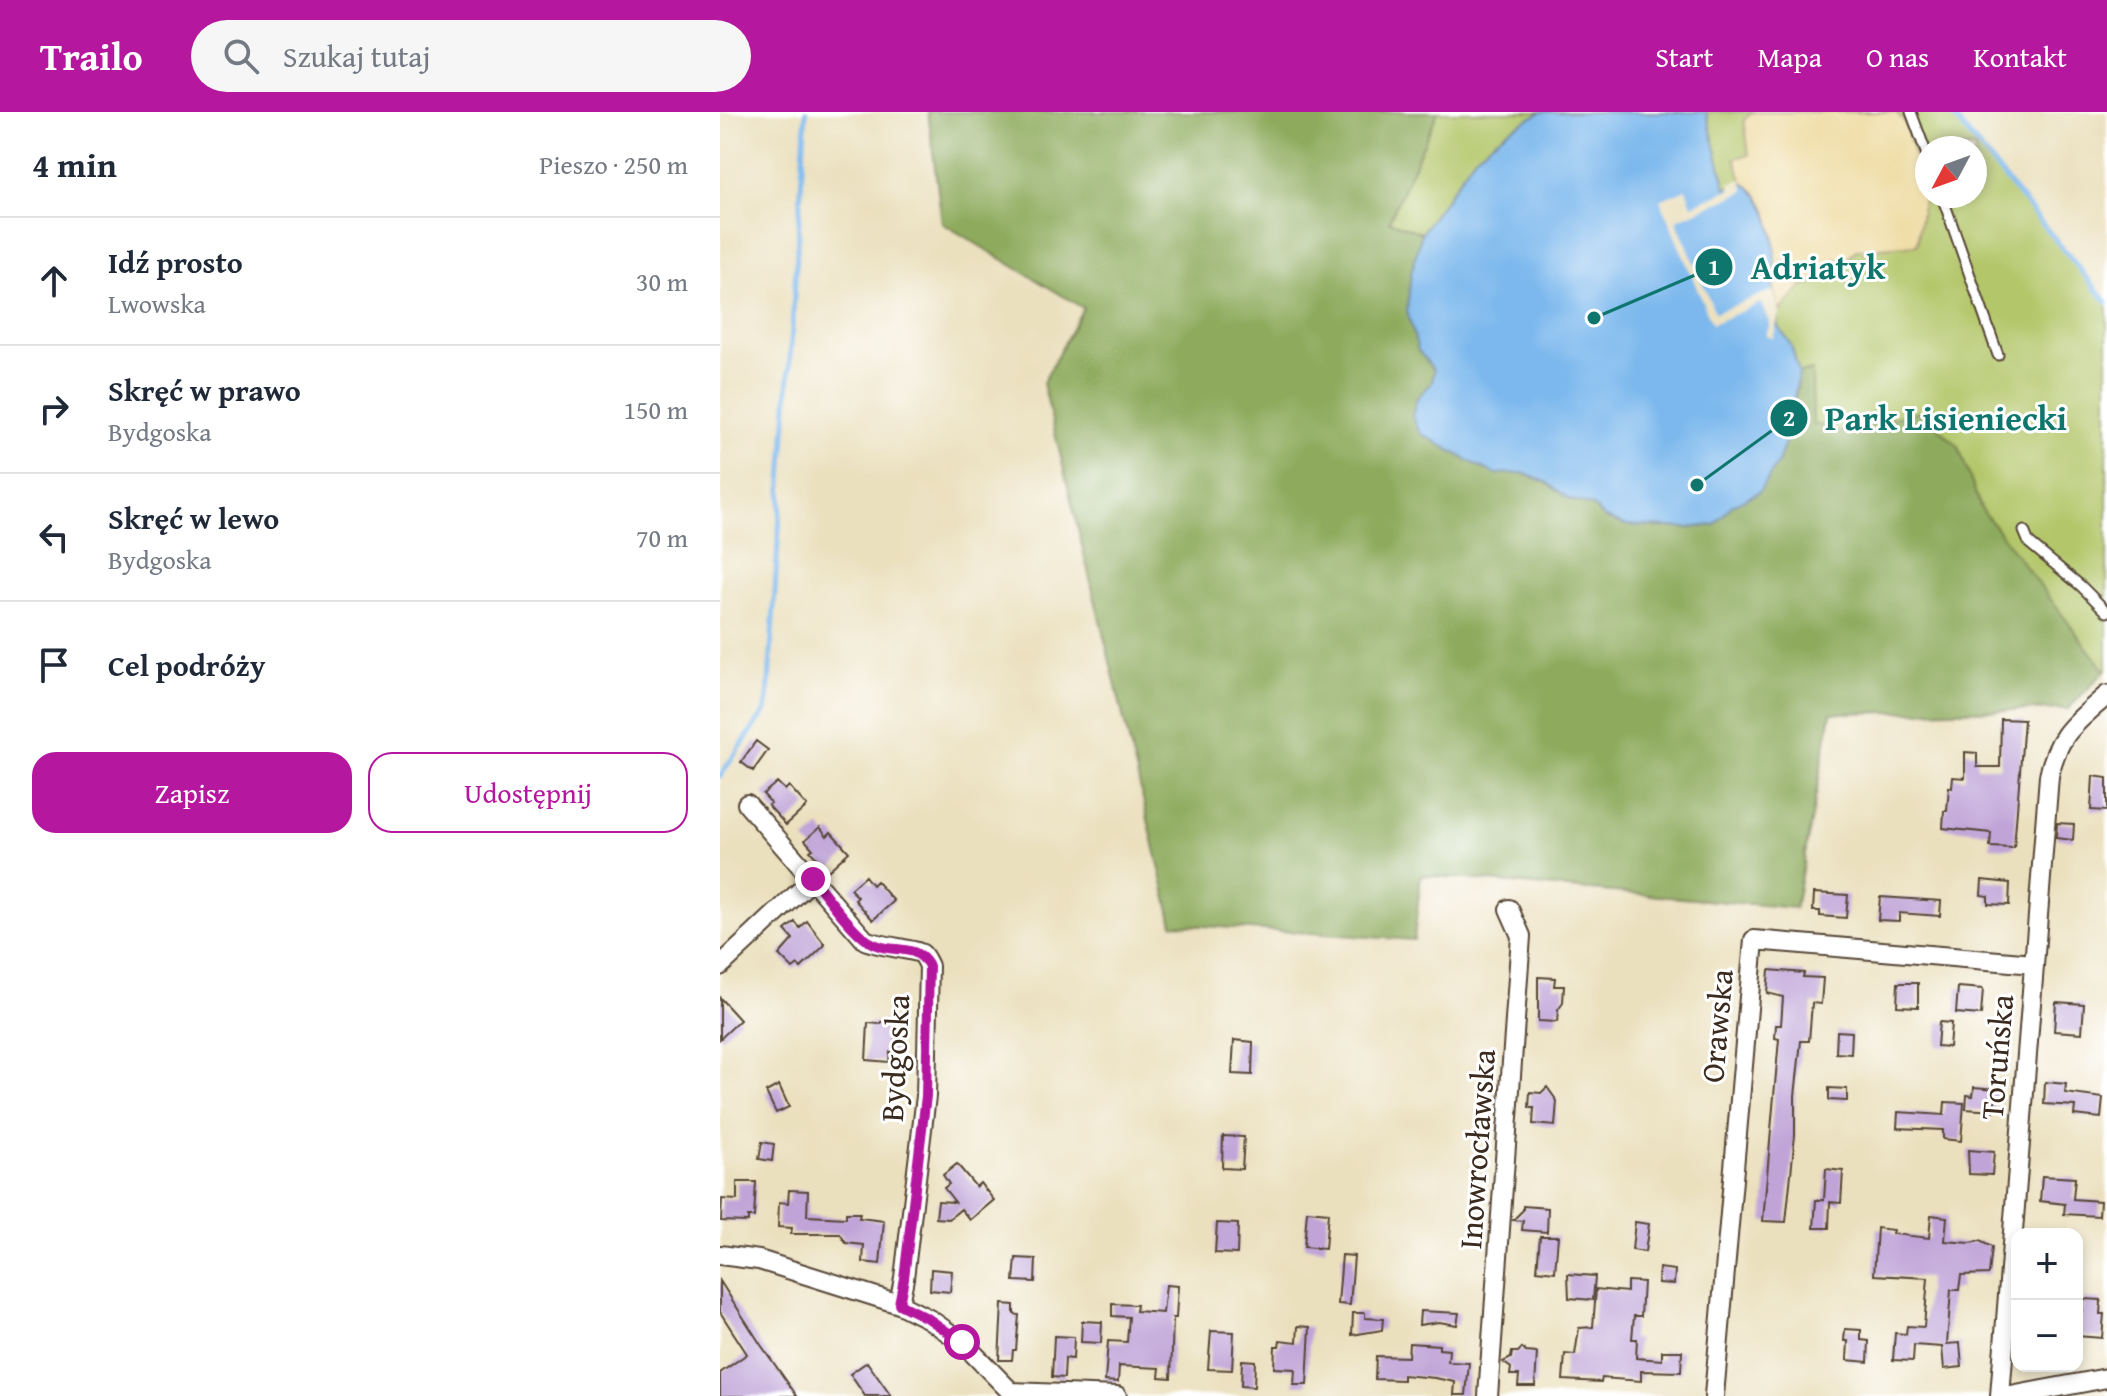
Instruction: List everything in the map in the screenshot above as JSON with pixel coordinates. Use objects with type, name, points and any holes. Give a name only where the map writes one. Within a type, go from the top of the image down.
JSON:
[{"type":"street","name":"Toruńska","points":[[2000,1396],[2049,776],[2054,752],[2071,728],[2107,695]]},
{"type":"street","name":"Bydgoska","points":[[747,804],[865,940],[878,946],[914,950],[922,954],[929,966],[926,1096],[899,1304]]},
{"type":"street","points":[[720,966],[813,879]]},
{"type":"street","name":"Inowrocławska","points":[[1488,1396],[1521,936],[1509,909]]},
{"type":"street","name":"Orawska","points":[[1714,1396],[1754,940],[2034,964]]},
{"type":"street","points":[[720,1255],[759,1260],[899,1304],[929,1319],[962,1342],[1011,1392],[1117,1396]]},
{"type":"street","points":[[2011,1396],[2106,1378]]},
{"type":"street","points":[[2091,1396],[2106,1378]]},
{"type":"lane","points":[[1911,112],[1920,136]]},
{"type":"lane","points":[[1946,208],[1998,355]]},
{"type":"lane","points":[[2024,531],[2029,543],[2107,612]]},
{"type":"lane","points":[[2076,573],[2081,586]]},
{"type":"green space","points":[[928,112],[1438,112],[1389,221],[1422,233],[1411,274],[1418,350],[1434,370],[1432,383],[1417,398],[1420,433],[1480,467],[1496,473],[1523,473],[1546,482],[1569,499],[1592,506],[1605,518],[1625,525],[1688,528],[1715,525],[1778,463],[1793,414],[1799,373],[1812,370],[1813,425],[1829,425],[1838,433],[1920,411],[1958,446],[1981,508],[2105,671],[2068,709],[1831,713],[1795,908],[1421,875],[1414,940],[1173,924],[1043,383],[1083,308],[942,223]]},
{"type":"green space","points":[[1083,112],[1950,112],[1970,136],[1915,136],[1915,208],[1987,208],[1987,157],[2107,302],[2107,668],[2068,709],[1831,713],[1795,908]]},
{"type":"sand","points":[[1754,112],[1896,112],[1904,121],[1915,157],[1915,208],[1922,208],[1917,245],[1856,250],[1843,264],[1836,259],[1815,283],[1805,284],[1780,311],[1773,290],[1775,268],[1769,217],[1755,192],[1743,183],[1735,158],[1749,155],[1744,119]]},
{"type":"water","points":[[1541,112],[1706,112],[1726,188],[1743,183],[1760,198],[1770,220],[1777,324],[1791,345],[1799,373],[1778,463],[1759,492],[1732,505],[1715,525],[1688,528],[1625,525],[1605,518],[1592,506],[1569,499],[1546,482],[1523,473],[1496,474],[1480,467],[1420,433],[1412,416],[1417,398],[1432,383],[1434,370],[1418,350],[1407,311],[1411,274],[1422,233],[1476,155],[1507,131]]},
{"type":"pier","points":[[1742,179],[1745,191],[1676,220],[1715,313],[1773,290],[1780,311],[1773,338],[1766,336],[1770,323],[1761,303],[1712,324],[1660,200],[1686,189],[1692,205],[1731,189],[1730,183]]},
{"type":"building","points":[[2001,719],[2024,720],[2014,848],[1990,847],[1991,833],[1943,828],[1953,777],[1965,778],[1965,752],[1977,753],[1977,767],[2000,767]]},
{"type":"building","points":[[756,741],[768,750],[753,771],[741,762]]},
{"type":"building","points":[[2093,776],[2107,778],[2107,811],[2091,810]]},
{"type":"building","points":[[777,782],[785,790],[789,786],[807,806],[786,825],[768,805],[771,803],[763,794]]},
{"type":"building","points":[[2057,823],[2074,824],[2073,840],[2056,838]]},
{"type":"building","points":[[820,827],[827,836],[831,832],[849,852],[828,871],[810,851],[813,849],[805,840]]},
{"type":"building","points":[[865,876],[872,885],[876,881],[894,901],[873,920],[855,900],[858,897],[850,889]]},
{"type":"building","points":[[1982,880],[2010,883],[2009,905],[1988,904],[1988,896],[1981,895]]},
{"type":"building","points":[[1814,893],[1848,895],[1846,918],[1820,916],[1820,911],[1813,911]]},
{"type":"building","points":[[1880,897],[1941,901],[1940,916],[1899,913],[1899,921],[1878,920]]},
{"type":"building","points":[[807,921],[825,945],[801,968],[798,965],[793,969],[779,955],[793,939],[785,930],[795,922],[800,928]]},
{"type":"building","points":[[1769,970],[1823,978],[1821,1004],[1812,1003],[1809,1041],[1801,1041],[1786,1222],[1763,1221],[1779,1039],[1775,1038],[1776,1025],[1781,1025],[1783,997],[1767,993]]},
{"type":"building","points":[[1538,977],[1555,978],[1554,986],[1564,986],[1557,1022],[1538,1021]]},
{"type":"building","points":[[1898,983],[1918,983],[1918,1007],[1897,1006]]},
{"type":"building","points":[[1958,987],[1983,989],[1981,1015],[1956,1013]]},
{"type":"building","points":[[720,998],[740,1020],[720,1039]]},
{"type":"building","points":[[2056,1002],[2084,1004],[2082,1033],[2054,1031]]},
{"type":"building","points":[[883,1021],[896,1025],[894,1052],[890,1052],[889,1062],[866,1060],[868,1023],[880,1024]]},
{"type":"building","points":[[1939,1022],[1951,1023],[1949,1047],[1937,1046]]},
{"type":"building","points":[[1837,1031],[1852,1032],[1851,1054],[1836,1053]]},
{"type":"building","points":[[1234,1040],[1253,1042],[1252,1075],[1232,1074]]},
{"type":"building","points":[[2045,1082],[2066,1084],[2065,1093],[2103,1098],[2101,1118],[2074,1115],[2075,1106],[2044,1104]]},
{"type":"building","points":[[779,1085],[789,1107],[776,1113],[766,1092]]},
{"type":"building","points":[[1547,1087],[1557,1101],[1555,1126],[1533,1124],[1534,1108],[1529,1108],[1530,1092],[1541,1093]]},
{"type":"building","points":[[1974,1087],[1996,1089],[1994,1111],[1966,1109],[1967,1095],[1973,1096]]},
{"type":"building","points":[[1829,1088],[1847,1089],[1847,1101],[1829,1100]]},
{"type":"building","points":[[1945,1102],[1964,1103],[1961,1141],[1943,1139],[1943,1130],[1897,1128],[1898,1112],[1944,1115]]},
{"type":"building","points":[[1223,1136],[1244,1137],[1242,1169],[1222,1168]]},
{"type":"building","points":[[762,1142],[774,1144],[772,1161],[759,1159]]},
{"type":"building","points":[[1968,1150],[1994,1152],[1992,1175],[1969,1174]]},
{"type":"building","points":[[957,1164],[976,1187],[980,1183],[994,1200],[970,1220],[961,1209],[949,1219],[936,1218],[938,1201],[955,1202],[944,1188],[949,1184],[943,1175]]},
{"type":"building","points":[[1826,1169],[1843,1171],[1841,1203],[1830,1202],[1829,1228],[1814,1228],[1816,1200],[1824,1200]]},
{"type":"building","points":[[2042,1176],[2075,1178],[2073,1199],[2100,1201],[2099,1216],[2064,1214],[2065,1204],[2040,1201]]},
{"type":"building","points":[[737,1182],[756,1182],[754,1217],[748,1217],[748,1222],[721,1221],[722,1199],[737,1200]]},
{"type":"building","points":[[789,1190],[808,1191],[807,1216],[846,1218],[846,1213],[860,1213],[859,1218],[884,1221],[880,1264],[863,1262],[864,1245],[846,1243],[840,1234],[791,1234],[792,1228],[778,1227],[779,1202],[788,1203]]},
{"type":"building","points":[[1523,1206],[1548,1208],[1547,1232],[1522,1230],[1523,1221],[1513,1220]]},
{"type":"building","points":[[1307,1211],[1328,1213],[1325,1249],[1304,1247]]},
{"type":"building","points":[[1931,1215],[1947,1217],[1945,1241],[1980,1241],[1992,1247],[1989,1274],[1961,1275],[1959,1290],[1951,1290],[1947,1344],[1960,1343],[1962,1367],[1944,1369],[1942,1347],[1914,1345],[1913,1361],[1893,1360],[1895,1333],[1906,1334],[1907,1326],[1924,1327],[1928,1278],[1874,1275],[1877,1228],[1893,1230],[1892,1234],[1929,1238]]},
{"type":"building","points":[[1635,1222],[1649,1224],[1645,1252],[1632,1250]]},
{"type":"building","points":[[1217,1223],[1238,1224],[1237,1254],[1215,1253]]},
{"type":"building","points":[[1540,1236],[1558,1236],[1555,1272],[1537,1270]]},
{"type":"building","points":[[1342,1255],[1354,1256],[1350,1305],[1338,1304]]},
{"type":"building","points":[[1016,1258],[1036,1259],[1035,1282],[1014,1281]]},
{"type":"building","points":[[1659,1268],[1675,1270],[1674,1284],[1658,1283]]},
{"type":"building","points":[[931,1269],[952,1271],[950,1292],[930,1290]]},
{"type":"building","points":[[1568,1274],[1595,1276],[1593,1300],[1569,1298]]},
{"type":"building","points":[[720,1281],[797,1396],[720,1396],[720,1373],[747,1354],[720,1312]]},
{"type":"building","points":[[1627,1281],[1643,1282],[1641,1316],[1634,1316],[1632,1339],[1637,1339],[1636,1358],[1662,1360],[1662,1351],[1682,1351],[1681,1372],[1641,1371],[1641,1381],[1602,1378],[1601,1382],[1563,1380],[1565,1354],[1575,1355],[1579,1328],[1593,1327],[1596,1289],[1627,1292]]},
{"type":"building","points":[[1166,1285],[1178,1286],[1176,1318],[1173,1318],[1171,1378],[1159,1377],[1160,1368],[1119,1366],[1118,1382],[1105,1381],[1108,1341],[1127,1342],[1129,1317],[1112,1316],[1112,1304],[1137,1305],[1136,1311],[1163,1313]]},
{"type":"building","points":[[2083,1299],[2101,1300],[2100,1314],[2104,1314],[2102,1338],[2083,1336]]},
{"type":"building","points":[[1002,1304],[1014,1305],[1014,1314],[1019,1315],[1016,1350],[1013,1350],[1012,1360],[999,1360]]},
{"type":"building","points":[[1420,1311],[1459,1313],[1457,1325],[1439,1322],[1419,1325]]},
{"type":"building","points":[[1353,1313],[1365,1313],[1365,1318],[1383,1319],[1382,1330],[1352,1335]]},
{"type":"building","points":[[1082,1321],[1102,1322],[1101,1343],[1081,1342]]},
{"type":"building","points":[[1298,1326],[1310,1327],[1307,1385],[1294,1385],[1295,1369],[1274,1368],[1275,1346],[1279,1346],[1280,1340],[1297,1342]]},
{"type":"building","points":[[1845,1329],[1861,1330],[1861,1340],[1869,1341],[1868,1362],[1847,1360]]},
{"type":"building","points":[[1211,1331],[1234,1332],[1232,1370],[1208,1369]]},
{"type":"building","points":[[1054,1336],[1074,1337],[1073,1359],[1065,1358],[1064,1378],[1052,1377]]},
{"type":"building","points":[[1409,1343],[1439,1345],[1439,1349],[1449,1350],[1448,1362],[1469,1363],[1466,1395],[1454,1395],[1455,1382],[1435,1378],[1403,1375],[1403,1380],[1375,1379],[1376,1356],[1408,1357]]},
{"type":"building","points":[[1522,1348],[1526,1352],[1537,1353],[1535,1386],[1518,1386],[1519,1375],[1510,1375],[1511,1368],[1503,1362],[1511,1358],[1512,1352]]},
{"type":"building","points":[[1242,1360],[1255,1361],[1254,1387],[1241,1386]]},
{"type":"building","points":[[867,1362],[891,1396],[865,1396],[850,1374]]},
{"type":"waterway","points":[[720,776],[766,710],[768,698],[806,112]]},
{"type":"waterway","points":[[1950,112],[2107,302]]},
{"type":"place","name":"Adriatyk","points":[[1594,318]]},
{"type":"place","name":"Park Lisieniecki","points":[[1697,485]]},
{"type":"route","points":[[813,879],[865,940],[878,946],[914,950],[922,954],[929,966],[926,1096],[899,1304],[929,1319],[962,1342]]}]
